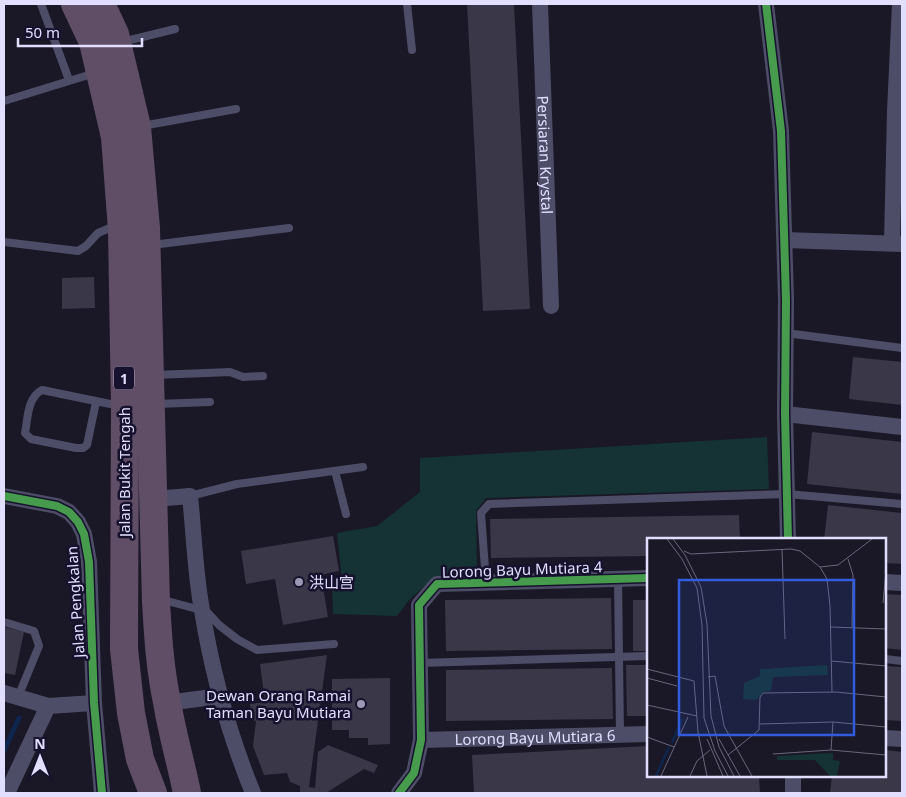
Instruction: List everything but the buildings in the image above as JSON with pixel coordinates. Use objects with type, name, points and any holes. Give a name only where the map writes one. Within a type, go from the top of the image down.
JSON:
[{"type":"highway","name":"Jalan Bukit Tengah","points":[[75,4],[93,42],[115,137],[122,223],[125,407],[124,648],[140,759],[153,793]]},
{"type":"highway","name":"Jalan Bukit Tengah","points":[[101,4],[115,34],[138,127],[147,246],[159,656],[167,703],[182,762],[187,793]]},
{"type":"highway","points":[[140,759],[142,793]]},
{"type":"highway","points":[[182,762],[198,793]]},
{"type":"street","name":"Persiaran Krystal","points":[[540,4],[551,306]]},
{"type":"street","points":[[766,4],[781,131],[785,240],[785,414],[788,538]]},
{"type":"street","points":[[785,240],[897,244],[895,111],[900,4]]},
{"type":"street","points":[[785,414],[902,427]]},
{"type":"street","name":"Jalan Pengkalan","points":[[4,496],[57,506],[69,512],[78,522],[84,534],[89,562],[94,703],[102,793]]},
{"type":"street","points":[[154,500],[190,496],[201,610],[220,696],[236,752],[252,793]]},
{"type":"street","name":"Lorong Bayu Mutiara 4","points":[[399,793],[414,773],[420,740],[419,605],[437,584],[647,578]]},
{"type":"street","points":[[886,582],[902,584]]},
{"type":"street","points":[[11,695],[48,706],[94,703]]},
{"type":"street","points":[[167,703],[220,696]]},
{"type":"street","points":[[7,793],[48,706]]},
{"type":"street","name":"Lorong Bayu Mutiara 6","points":[[420,740],[647,734]]},
{"type":"street","points":[[886,738],[902,739]]},
{"type":"street","points":[[793,777],[793,793]]},
{"type":"lane","points":[[41,4],[69,80]]},
{"type":"lane","points":[[407,4],[412,50]]},
{"type":"lane","points":[[117,43],[175,29]]},
{"type":"lane","points":[[4,100],[100,72]]},
{"type":"lane","points":[[138,127],[236,109]]},
{"type":"lane","points":[[4,242],[78,251],[86,246],[98,233],[122,223]]},
{"type":"lane","points":[[147,246],[289,228]]},
{"type":"lane","points":[[786,333],[902,348]]},
{"type":"lane","points":[[150,375],[230,372],[243,377],[263,376]]},
{"type":"lane","points":[[96,402],[87,445],[83,448],[31,439],[25,433],[32,400],[42,390],[125,407]]},
{"type":"lane","points":[[151,404],[210,402]]},
{"type":"lane","points":[[190,496],[237,484],[363,467]]},
{"type":"lane","points":[[335,471],[346,514]]},
{"type":"lane","points":[[486,583],[482,513],[489,504],[787,494],[902,504]]},
{"type":"lane","points":[[618,579],[620,735]]},
{"type":"lane","points":[[156,602],[171,602],[208,613],[219,625],[237,639],[257,650],[334,644]]},
{"type":"lane","points":[[4,622],[34,631],[39,646],[11,695]]},
{"type":"lane","points":[[420,663],[647,656]]},
{"type":"lane","points":[[886,659],[902,661]]},
{"type":"green space","points":[[767,437],[769,489],[486,498],[476,511],[477,573],[436,576],[409,600],[397,616],[333,614],[332,584],[342,580],[337,533],[377,526],[420,492],[420,458]]},
{"type":"waterway","points":[[4,751],[19,718]]},
{"type":"cycle path","points":[[766,4],[781,131],[786,300],[785,414],[788,538]]},
{"type":"cycle path","points":[[4,496],[57,506],[69,512],[78,522],[84,534],[89,562],[94,703],[102,793]]},
{"type":"cycle path","points":[[399,793],[414,773],[421,740],[419,605],[437,584],[647,578]]},
{"type":"place","name":"洪山宫","points":[[299,582]]},
{"type":"place","name":"Dewan Orang Ramai Taman Bayu Mutiara","points":[[361,704]]}]
